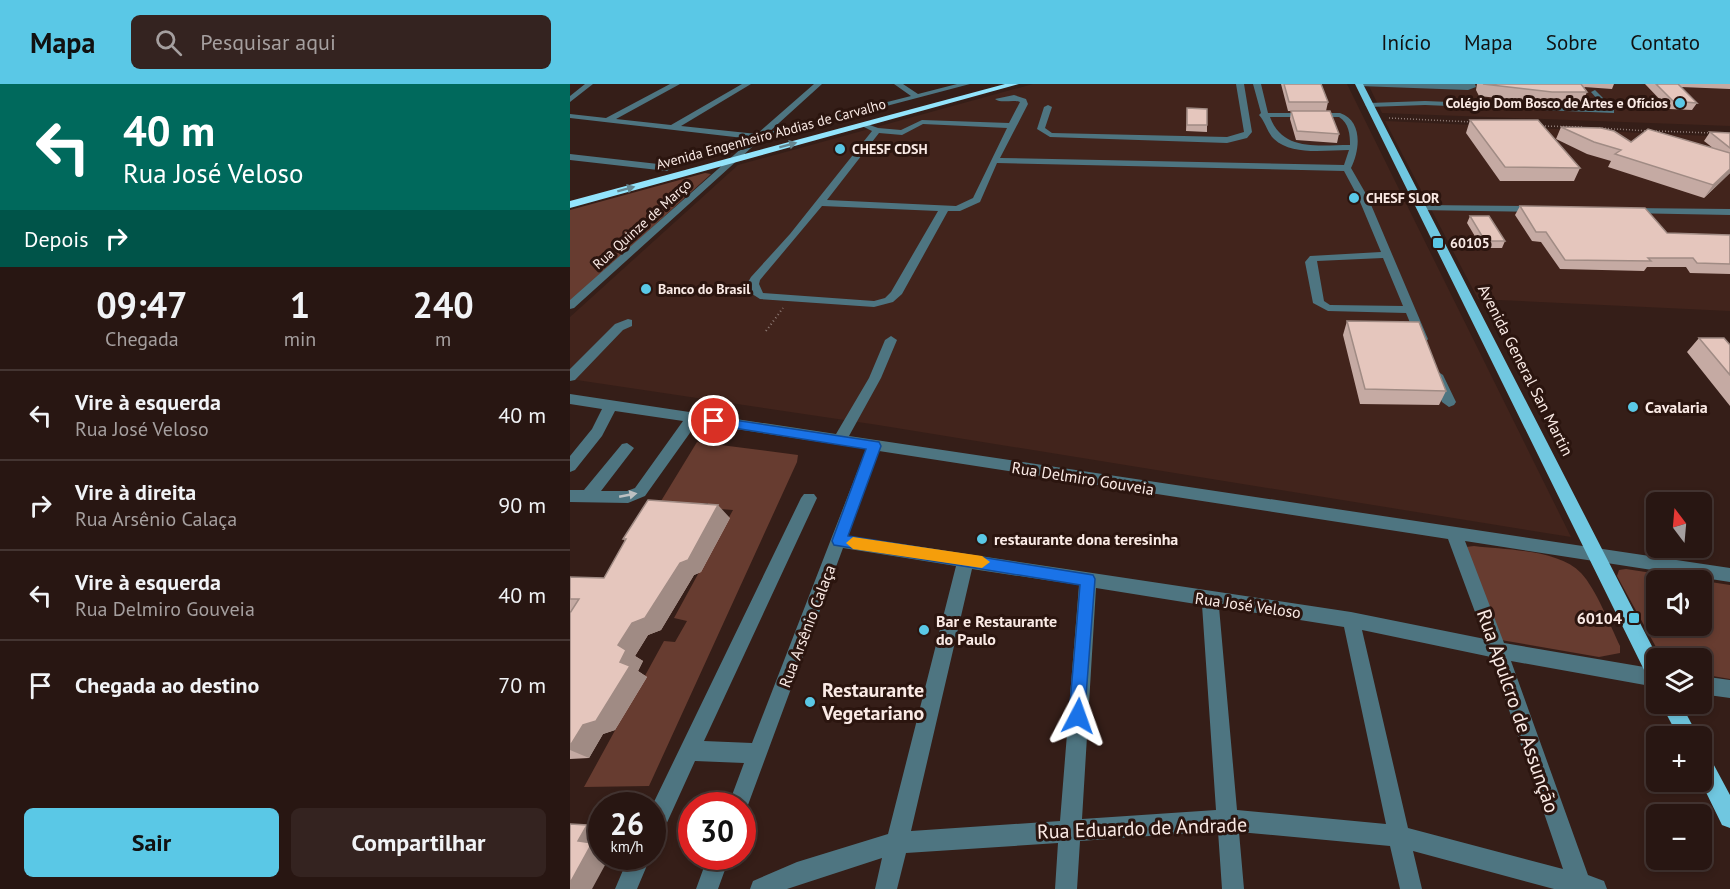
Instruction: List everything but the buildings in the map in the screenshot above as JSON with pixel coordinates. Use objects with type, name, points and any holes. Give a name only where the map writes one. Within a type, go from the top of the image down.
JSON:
[{"type":"highway","name":"Avenida Engenheiro Abdias de Carvalho","points":[[570,194],[981,84]]},
{"type":"highway","name":"Avenida Engenheiro Abdias de Carvalho","points":[[570,205],[1015,84]]},
{"type":"main road","name":"Avenida General San Martin","points":[[1359,84],[1646,656]]},
{"type":"main road","points":[[1712,782],[1730,817]]},
{"type":"street","points":[[570,100],[589,84]]},
{"type":"street","points":[[608,120],[676,84]]},
{"type":"street","points":[[671,128],[747,84]]},
{"type":"street","name":"Rua Quinze de Março","points":[[570,306],[818,84]]},
{"type":"street","points":[[898,84],[918,97]]},
{"type":"street","points":[[570,116],[760,137],[966,84]]},
{"type":"street","points":[[1048,107],[1041,129],[1050,135],[1227,140],[1244,136],[1248,132],[1240,84]]},
{"type":"street","points":[[1257,84],[1263,114],[1272,134],[1288,144],[1353,148]]},
{"type":"street","points":[[1359,84],[1468,88],[1472,87],[1471,84]]},
{"type":"street","points":[[1369,105],[1425,103],[1611,111],[1595,92]]},
{"type":"street","points":[[819,204],[943,211],[965,207],[977,200],[994,160],[1024,104],[1023,101],[1014,97],[999,99]]},
{"type":"street","points":[[1263,114],[1344,116],[1353,128],[1353,158],[1347,168]]},
{"type":"street","points":[[864,125],[877,130],[904,132],[935,117]]},
{"type":"street","points":[[922,122],[1012,126]]},
{"type":"street","points":[[877,130],[753,284],[754,292],[760,296],[874,304],[889,300],[896,294],[943,211]]},
{"type":"street","points":[[723,153],[732,161]]},
{"type":"street","points":[[570,157],[667,168]]},
{"type":"street","points":[[994,160],[1347,168]]},
{"type":"street","points":[[1347,168],[1363,197],[1449,402]]},
{"type":"street","points":[[1363,197],[1548,209]]},
{"type":"street","points":[[1618,210],[1730,212]]},
{"type":"street","points":[[1386,255],[1314,258],[1310,262],[1319,303],[1328,308],[1409,310]]},
{"type":"street","points":[[570,377],[619,327],[628,323]]},
{"type":"street","points":[[839,441],[875,378],[891,340]]},
{"type":"street","name":"Rua Delmiro Gouveia","points":[[570,399],[1730,575]]},
{"type":"street","points":[[570,466],[597,432],[611,405]]},
{"type":"street","points":[[570,496],[628,497],[640,492],[693,418]]},
{"type":"street","name":"Rua Arsênio Calaça","points":[[743,792],[874,446]]},
{"type":"street","points":[[587,497],[627,448]]},
{"type":"street","points":[[666,801],[809,498]]},
{"type":"street","name":"Rua Apulcro de Assunção","points":[[1454,534],[1585,887]]},
{"type":"street","name":"Rua José Veloso","points":[[839,541],[1351,620],[1498,651],[1646,674]]},
{"type":"street","points":[[886,889],[966,559]]},
{"type":"street","points":[[1066,889],[1088,579]]},
{"type":"street","points":[[1210,600],[1233,889]]},
{"type":"street","points":[[1351,620],[1411,889]]},
{"type":"street","points":[[1712,687],[1730,689]]},
{"type":"street","points":[[690,750],[758,753]]},
{"type":"street","name":"Rua Eduardo de Andrade","points":[[761,889],[797,873],[896,843],[1070,829],[1228,820],[1399,836],[1585,887]]},
{"type":"street","points":[[626,889],[634,870]]},
{"type":"street","points":[[638,889],[639,870]]},
{"type":"street","points":[[706,889],[713,870]]},
{"type":"path","points":[[1375,117],[1476,122]]},
{"type":"path","points":[[1535,126],[1584,127]]},
{"type":"path","points":[[1595,128],[1719,133]]},
{"type":"path","points":[[766,331],[790,299]]},
{"type":"shaded area","points":[[1033,84],[1347,84],[1571,537],[878,425],[570,379],[570,317],[738,165]]},
{"type":"shaded area","points":[[1368,84],[1730,84],[1730,126],[1382,113]]},
{"type":"shaded area","points":[[1385,121],[1730,137],[1730,311],[1478,299]]},
{"type":"shaded area","points":[[705,173],[711,174],[570,302],[570,210]]},
{"type":"shaded area","points":[[697,442],[798,455],[797,462],[649,786],[584,787],[664,641],[675,642],[687,621],[674,618],[733,510],[707,508],[708,503],[674,503],[658,506]]},
{"type":"shaded area","points":[[1466,547],[1530,552],[1559,559],[1571,565],[1587,580],[1620,646],[1620,653],[1599,657],[1501,640]]},
{"type":"shaded area","points":[[1626,569],[1646,572],[1646,629],[1617,576],[1619,570]]},
{"type":"shaded area","points":[[1712,583],[1730,585],[1730,679],[1712,676],[1712,648],[1657,648],[1650,636],[1712,636]]},
{"type":"slow traffic","points":[[853,543],[982,562]]},
{"type":"place","name":"Colégio Dom Bosco de Artes e Ofícios","points":[[1680,103]]},
{"type":"place","name":"CHESF CDSH","points":[[840,149]]},
{"type":"place","name":"CHESF SLOR","points":[[1354,198]]},
{"type":"place","name":"60105","points":[[1438,243]]},
{"type":"place","name":"Banco do Brasil","points":[[646,289]]},
{"type":"place","name":"Cavalaria","points":[[1633,407]]},
{"type":"place","name":"restaurante dona teresinha","points":[[982,539]]},
{"type":"place","name":"60104","points":[[1634,618]]},
{"type":"place","name":"Bar e Restaurante do Paulo","points":[[924,630]]},
{"type":"place","name":"Restaurante Vegetariano","points":[[810,702]]},
{"type":"route","points":[[714,421],[874,446],[839,541],[1088,579],[1078,716]]}]
